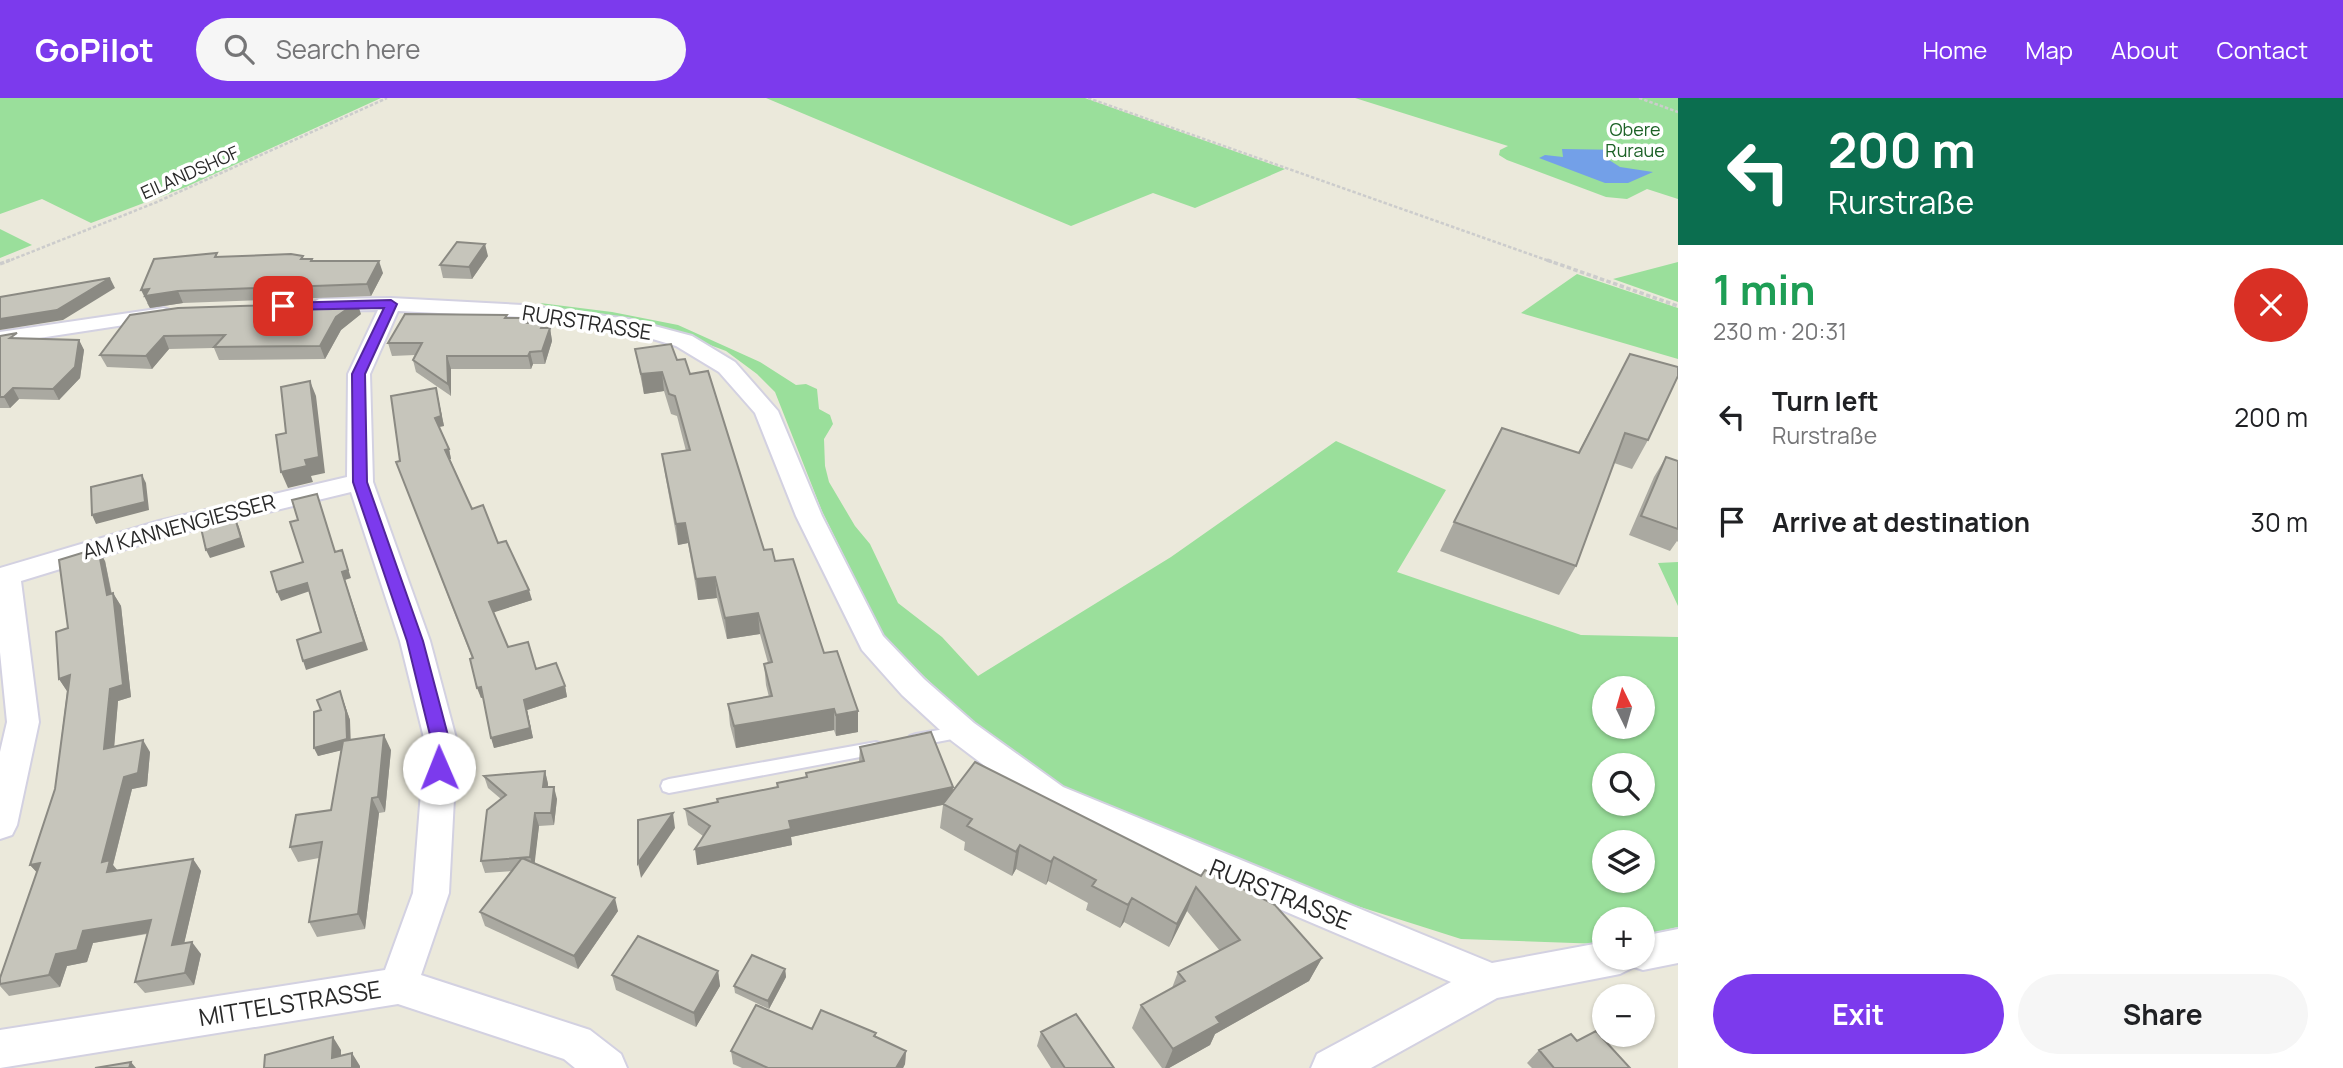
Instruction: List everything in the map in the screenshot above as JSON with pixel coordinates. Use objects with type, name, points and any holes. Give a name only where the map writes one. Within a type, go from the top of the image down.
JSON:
[{"type":"street","name":"RURSTRASSE","points":[[296,306],[391,304],[522,311],[628,325],[684,341],[727,367],[766,411],[809,516],[872,642],[913,687],[963,732],[1051,797],[1491,981]]},
{"type":"street","points":[[391,304],[359,374],[360,482],[415,641],[441,743],[431,893],[398,986]]},
{"type":"street","points":[[0,338],[195,311]]},
{"type":"street","name":"AM KANNENGIESSER","points":[[3,577],[159,530],[360,482]]},
{"type":"street","points":[[0,825],[23,722],[3,577]]},
{"type":"street","points":[[1655,951],[1678,946]]},
{"type":"street","points":[[1331,1068],[1491,981],[1592,962]]},
{"type":"street","name":"MITTELSTRASSE","points":[[0,1050],[398,986],[576,1044],[607,1068]]},
{"type":"lane","points":[[669,786],[963,732]]},
{"type":"path","name":"EILANDSHOF","points":[[0,264],[157,202],[387,98]]},
{"type":"path","points":[[1088,98],[1678,306]]},
{"type":"path","points":[[1639,98],[1678,112]]},
{"type":"green space","points":[[0,98],[381,98],[186,187],[91,223],[42,199],[0,214]]},
{"type":"green space","points":[[766,98],[1085,98],[1285,169],[1195,208],[1153,193],[1071,226]]},
{"type":"green space","name":"Obere Ruraue","points":[[1355,98],[1678,98],[1678,199],[1647,189],[1627,199],[1606,197],[1507,160],[1499,155],[1500,150],[1508,146]]},
{"type":"green space","points":[[0,229],[32,245],[0,258]]},
{"type":"green space","points":[[1678,262],[1678,302],[1613,279]]},
{"type":"green space","points":[[1577,274],[1678,308],[1678,359],[1521,313]]},
{"type":"green space","points":[[540,303],[612,312],[678,325],[760,362],[796,385],[806,384],[817,389],[819,409],[830,415],[833,424],[824,439],[825,466],[829,482],[855,526],[870,544],[898,603],[942,637],[978,676],[1171,557],[1336,441],[1446,490],[1397,572],[1581,635],[1678,637],[1678,927],[1655,932],[1655,907],[1592,907],[1592,944],[1461,939],[1228,865],[1065,796],[982,730],[887,642],[822,511],[775,392],[757,374],[726,351],[657,325],[605,314],[554,309]]},
{"type":"green space","points":[[1678,562],[1678,606],[1658,563]]},
{"type":"water","points":[[1562,149],[1625,150],[1632,156],[1606,158],[1620,167],[1653,172],[1628,183],[1605,183],[1539,158],[1545,155],[1563,157]]},
{"type":"building","points":[[457,242],[485,244],[469,267],[440,265]]},
{"type":"building","points":[[217,253],[215,257],[291,254],[303,256],[301,259],[312,259],[311,261],[379,261],[367,284],[178,291],[145,296],[149,289],[141,290],[154,259]]},
{"type":"building","points":[[110,278],[57,310],[0,319],[0,297]]},
{"type":"building","points":[[357,302],[336,317],[320,346],[214,347],[225,335],[164,336],[146,356],[100,355],[130,315],[178,308]]},
{"type":"building","points":[[405,314],[507,315],[505,318],[528,318],[526,323],[543,323],[541,328],[550,328],[542,351],[530,352],[528,356],[447,356],[448,384],[413,360],[422,343],[388,343]]},
{"type":"building","points":[[17,333],[10,338],[79,340],[75,367],[53,389],[13,388],[4,397],[0,397],[0,336]]},
{"type":"building","points":[[671,344],[677,360],[685,359],[690,374],[708,371],[764,550],[772,549],[775,561],[793,559],[824,653],[837,651],[858,711],[836,715],[834,709],[734,726],[728,704],[772,696],[764,664],[772,662],[758,613],[725,618],[715,577],[696,579],[685,523],[676,524],[662,454],[690,450],[675,396],[669,394],[662,372],[641,374],[635,349]]},
{"type":"building","points":[[1630,354],[1678,367],[1678,376],[1648,440],[1625,433],[1576,566],[1454,522],[1502,428],[1579,453]]},
{"type":"building","points":[[310,381],[319,457],[305,460],[307,466],[281,472],[276,435],[286,433],[281,387]]},
{"type":"building","points":[[436,388],[441,416],[435,418],[449,449],[445,450],[472,509],[483,505],[498,543],[506,541],[529,590],[489,602],[508,647],[528,642],[536,669],[556,663],[565,686],[524,700],[530,728],[491,738],[481,687],[477,688],[470,659],[473,658],[396,462],[400,461],[391,396]]},
{"type":"building","points":[[1666,457],[1678,461],[1678,529],[1641,516]]},
{"type":"building","points":[[142,475],[145,502],[92,515],[91,487]]},
{"type":"building","points":[[317,494],[335,552],[342,550],[348,570],[342,572],[364,642],[303,661],[297,640],[321,632],[307,583],[277,592],[271,572],[303,562],[290,522],[298,520],[292,500]]},
{"type":"building","points":[[235,518],[241,538],[206,550],[201,528]]},
{"type":"building","points":[[98,548],[107,595],[113,593],[123,685],[110,689],[104,749],[143,740],[138,773],[124,777],[102,862],[110,860],[107,872],[193,859],[172,945],[192,942],[185,973],[135,982],[151,920],[83,931],[77,950],[56,954],[49,975],[0,984],[40,863],[30,865],[55,789],[70,675],[59,679],[56,632],[68,628],[59,560]]},
{"type":"building","points":[[340,691],[346,712],[347,739],[314,748],[314,712],[321,710],[317,700]]},
{"type":"building","points":[[931,732],[953,787],[789,821],[791,829],[695,849],[710,826],[685,809],[718,802],[717,799],[778,787],[777,783],[807,777],[806,773],[864,761],[860,747]]},
{"type":"building","points":[[384,735],[378,797],[372,798],[358,914],[309,922],[322,842],[290,847],[296,815],[331,810],[343,741]]},
{"type":"building","points":[[975,762],[1201,876],[1205,870],[1275,905],[1322,958],[1216,1017],[1220,1023],[1173,1049],[1141,1005],[1185,981],[1178,972],[1240,940],[1196,887],[1177,924],[1132,898],[1128,905],[1092,886],[1096,880],[1054,857],[1051,862],[1020,845],[1016,852],[967,826],[972,819],[943,804]]},
{"type":"building","points":[[545,771],[543,787],[554,787],[551,813],[535,813],[530,857],[481,861],[487,810],[506,795],[484,776]]},
{"type":"building","points":[[673,813],[638,863],[638,820]]},
{"type":"building","points":[[522,858],[615,898],[574,956],[480,912]]},
{"type":"building","points":[[638,936],[718,971],[694,1013],[612,975]]},
{"type":"building","points":[[752,955],[785,969],[768,1001],[734,986]]},
{"type":"building","points":[[756,1005],[812,1029],[821,1010],[876,1033],[874,1036],[906,1051],[896,1068],[768,1068],[731,1051]]},
{"type":"building","points":[[1076,1014],[1114,1068],[1065,1068],[1041,1032]]},
{"type":"building","points":[[1592,1033],[1592,1047],[1611,1047],[1630,1068],[1554,1068],[1539,1050],[1571,1034],[1577,1041]]},
{"type":"building","points":[[333,1037],[332,1058],[352,1053],[352,1068],[264,1068],[265,1055]]},
{"type":"building","points":[[131,1062],[129,1068],[95,1068]]},
{"type":"route","points":[[283,306],[391,304],[359,374],[360,482],[415,641],[441,743],[439,768]]}]
